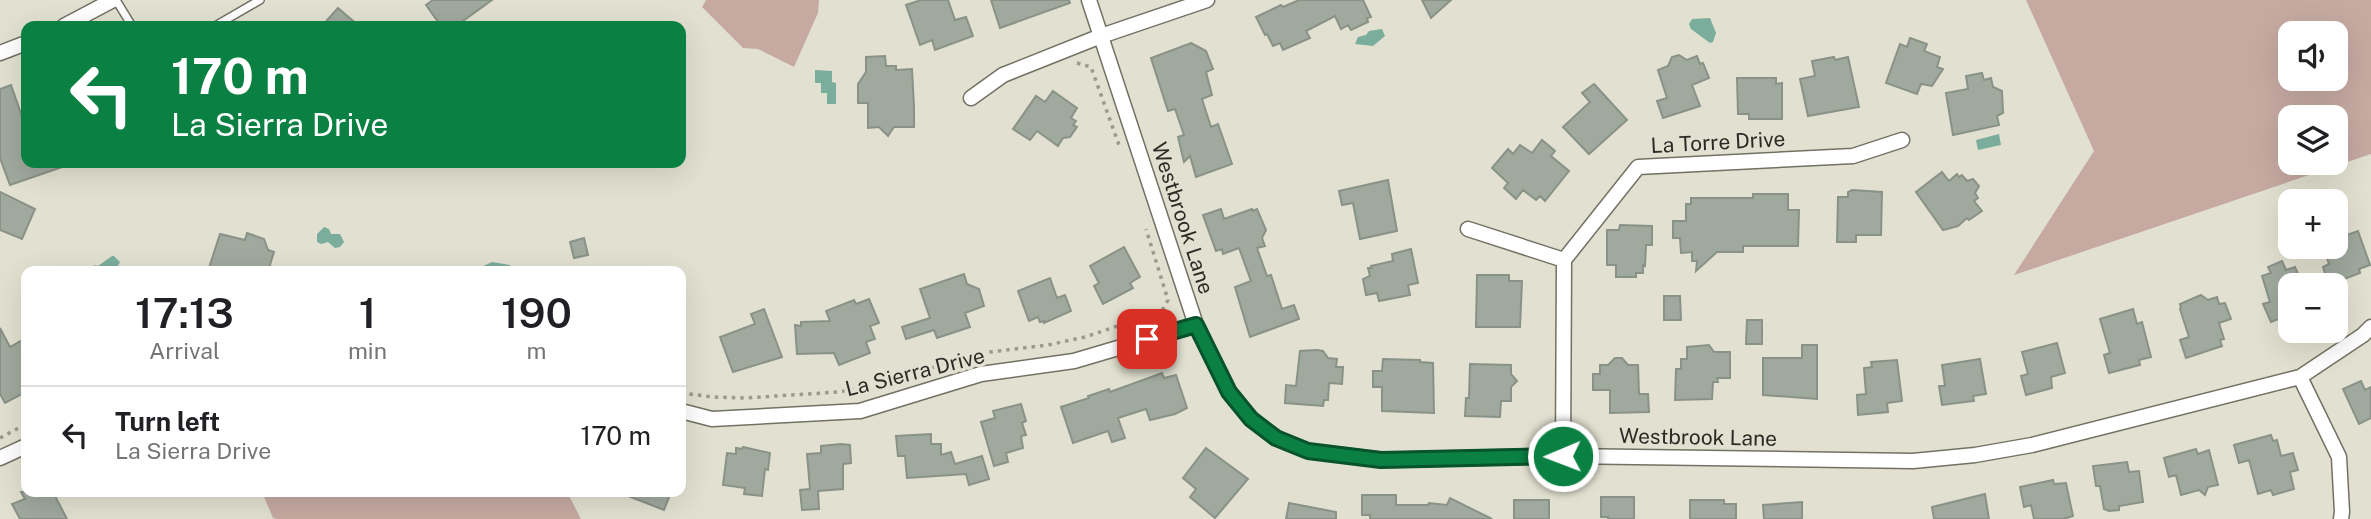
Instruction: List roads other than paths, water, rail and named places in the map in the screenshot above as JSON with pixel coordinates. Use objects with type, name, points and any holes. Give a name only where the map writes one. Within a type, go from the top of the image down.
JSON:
[{"type":"street","points":[[74,21],[115,0]]},
{"type":"street","name":"Westbrook Lane","points":[[1089,0],[1196,325],[1229,392],[1251,419],[1276,438],[1308,451],[1381,460],[1563,456],[1913,461],[1975,455],[2032,445],[2300,377],[2371,327]]},
{"type":"street","points":[[971,98],[1003,75],[1101,36],[1207,0]]},
{"type":"street","points":[[0,53],[21,45]]},
{"type":"street","name":"La Torre Drive","points":[[1564,260],[1638,167],[1853,156],[1902,140]]},
{"type":"street","points":[[1468,229],[1564,260],[1563,456]]},
{"type":"street","name":"La Sierra Drive","points":[[686,412],[712,419],[860,411],[981,374],[1074,361],[1196,325]]},
{"type":"street","points":[[2300,377],[2339,457],[2342,512],[2340,519]]},
{"type":"street","points":[[0,458],[21,448]]},
{"type":"lane","points":[[115,0],[129,21]]},
{"type":"lane","points":[[224,21],[260,0]]},
{"type":"water","points":[[1710,18],[1716,33],[1710,43],[1691,29],[1689,24],[1692,19]]},
{"type":"water","points":[[1382,29],[1385,36],[1373,46],[1355,44],[1358,37],[1369,31]]},
{"type":"water","points":[[815,70],[832,71],[832,82],[836,83],[836,104],[827,104],[827,93],[821,93],[821,83],[815,83]]},
{"type":"water","points":[[1999,134],[2001,145],[1978,150],[1976,140]]},
{"type":"water","points":[[324,227],[329,229],[331,234],[340,234],[344,242],[340,247],[335,248],[328,242],[317,242],[317,234]]},
{"type":"water","points":[[112,256],[120,262],[117,266],[98,266]]},
{"type":"water","points":[[492,262],[510,265],[510,266],[483,266]]}]
